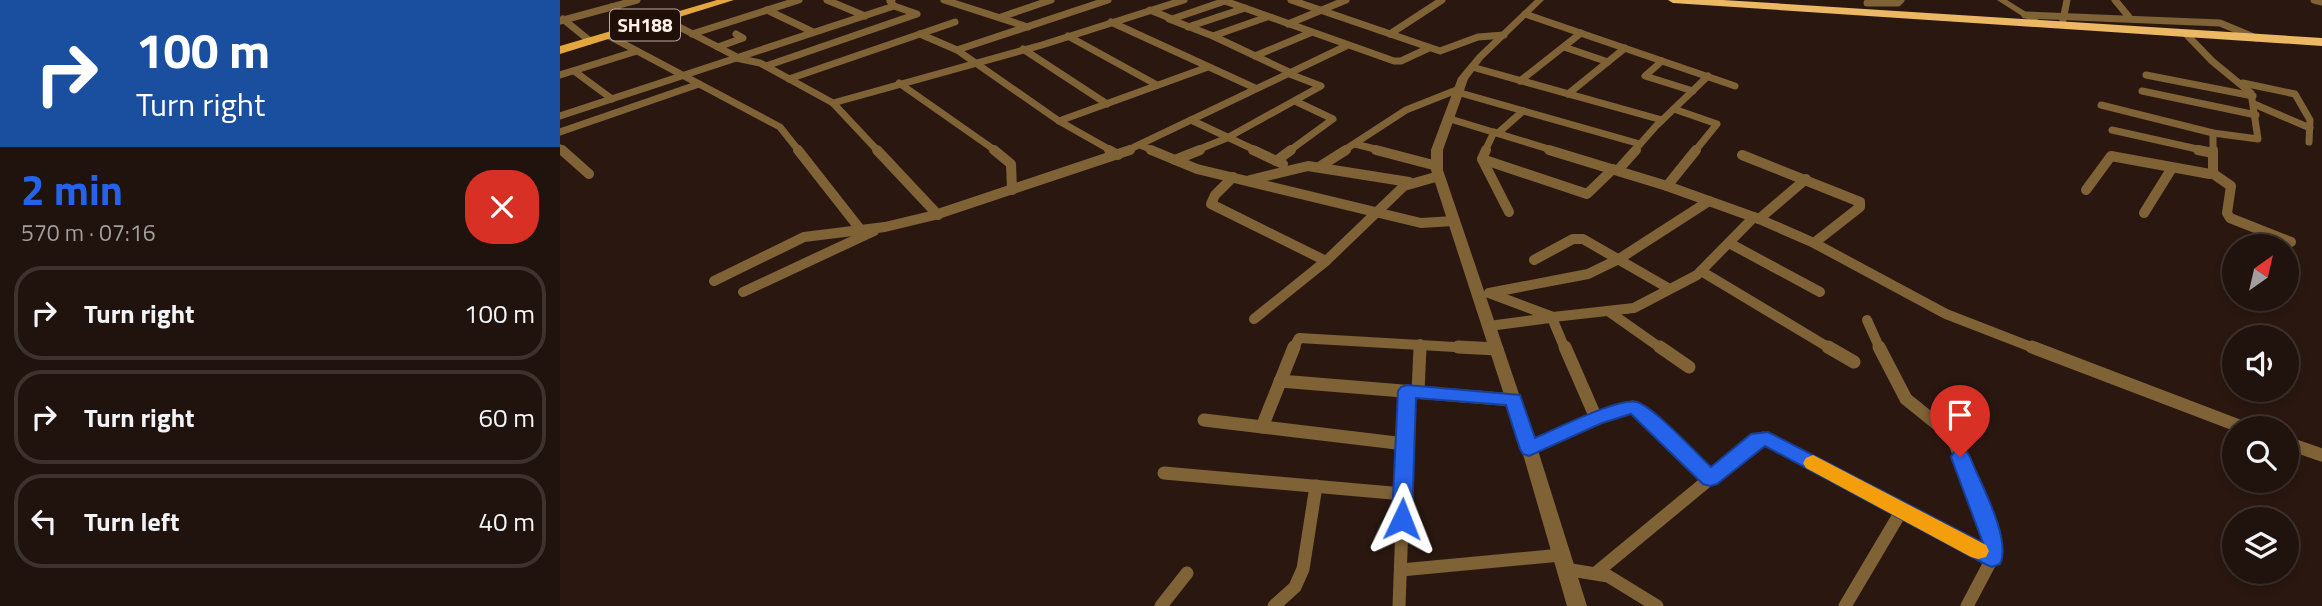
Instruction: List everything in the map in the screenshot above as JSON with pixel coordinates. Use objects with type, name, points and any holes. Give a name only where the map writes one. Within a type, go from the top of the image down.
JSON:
[{"type":"highway","points":[[1673,0],[1795,4],[1882,14],[2042,24],[2063,21],[2186,34],[2322,42]]},
{"type":"main road","name":"SH188","points":[[560,50],[729,0]]},
{"type":"street","points":[[561,19],[637,0]]},
{"type":"street","points":[[692,34],[799,0]]},
{"type":"street","points":[[827,0],[865,16]]},
{"type":"street","points":[[944,0],[1029,27]]},
{"type":"street","points":[[954,3],[962,0]]},
{"type":"street","points":[[1000,18],[1051,0]]},
{"type":"street","points":[[957,50],[1108,0]]},
{"type":"street","points":[[832,103],[1185,0]]},
{"type":"street","points":[[1169,19],[1224,0],[1396,62],[1429,48]]},
{"type":"street","points":[[1291,0],[1429,48],[1446,51],[1474,38],[1504,35]]},
{"type":"street","points":[[1288,24],[1346,0]]},
{"type":"street","points":[[1390,34],[1442,0]]},
{"type":"street","points":[[1540,0],[1472,67],[1458,90],[1437,150],[1438,171],[1453,222],[1484,294],[1489,326],[1577,606]]},
{"type":"street","points":[[1866,1],[1898,3],[1900,0]]},
{"type":"street","points":[[2001,0],[2042,24]]},
{"type":"street","points":[[2063,21],[2067,0]]},
{"type":"street","points":[[2115,0],[2129,17]]},
{"type":"street","points":[[2314,0],[2322,2]]},
{"type":"street","points":[[1866,1],[1882,14]]},
{"type":"street","points":[[560,116],[865,16],[892,2],[918,14],[766,66]]},
{"type":"street","points":[[612,7],[641,26]]},
{"type":"street","points":[[1188,27],[1245,8]]},
{"type":"street","points":[[767,10],[839,41]]},
{"type":"street","points":[[1150,10],[1321,86],[1227,138],[1175,160]]},
{"type":"street","points":[[1525,15],[1735,86]]},
{"type":"street","points":[[2025,15],[2063,21],[2129,17],[2223,23],[2256,38]]},
{"type":"street","points":[[1213,36],[1267,17]]},
{"type":"street","points":[[561,19],[590,41]]},
{"type":"street","points":[[664,19],[735,57],[766,66],[832,103],[938,215]]},
{"type":"street","points":[[789,79],[955,22]]},
{"type":"street","points":[[1111,22],[1255,88]]},
{"type":"street","points":[[887,25],[909,38]]},
{"type":"street","points":[[1255,56],[1310,33]]},
{"type":"street","points":[[1520,81],[1581,33]]},
{"type":"street","points":[[718,47],[743,38],[736,34]]},
{"type":"street","points":[[920,34],[957,50],[1059,121],[1118,155]]},
{"type":"street","points":[[2101,105],[2213,133],[2259,139],[2253,100],[2240,83],[2212,61],[2186,34]]},
{"type":"street","points":[[609,36],[780,127],[860,229]]},
{"type":"street","points":[[1068,36],[1157,85]]},
{"type":"street","points":[[715,281],[804,237],[884,227],[938,215],[1118,155],[1346,46]]},
{"type":"street","points":[[1564,47],[1608,62]]},
{"type":"street","points":[[1568,94],[1625,48]]},
{"type":"street","points":[[1023,49],[1107,104]]},
{"type":"street","points":[[560,75],[637,51]]},
{"type":"street","points":[[1662,61],[1645,75],[1693,91]]},
{"type":"street","points":[[1059,121],[1208,66]]},
{"type":"street","points":[[1472,67],[1662,120]]},
{"type":"street","points":[[574,71],[612,99]]},
{"type":"street","points":[[2146,75],[2253,100],[2310,128]]},
{"type":"street","points":[[1482,159],[1587,194],[1615,170],[1708,76]]},
{"type":"street","points":[[899,83],[1007,159],[1011,164],[1012,190]]},
{"type":"street","points":[[2240,83],[2295,94],[2310,120],[2309,142]]},
{"type":"street","points":[[560,132],[699,84]]},
{"type":"street","points":[[1319,167],[1406,110],[1458,90],[1640,144]]},
{"type":"street","points":[[2142,91],[2256,116]]},
{"type":"street","points":[[1276,161],[1333,119],[1295,101]]},
{"type":"street","points":[[1667,186],[1717,124],[1674,109]]},
{"type":"street","points":[[1482,159],[1496,133],[1523,111]]},
{"type":"street","points":[[1447,118],[1667,186],[1757,218],[1814,243],[1946,314],[2222,419]]},
{"type":"street","points":[[1191,120],[1292,168]]},
{"type":"street","points":[[2112,130],[2213,153]]},
{"type":"street","points":[[2213,133],[2213,173]]},
{"type":"street","points":[[1354,144],[1438,171]]},
{"type":"street","points":[[1140,145],[1175,160],[1247,181],[1421,223],[1453,222]]},
{"type":"street","points":[[560,148],[589,174]]},
{"type":"street","points":[[1742,155],[1854,197],[1861,204],[1814,243]]},
{"type":"street","points":[[2086,190],[2111,156],[2206,175],[2213,173]]},
{"type":"street","points":[[1482,159],[1509,212]]},
{"type":"street","points":[[1247,181],[1292,168],[1319,167],[1409,182]]},
{"type":"street","points":[[2144,213],[2172,168]]},
{"type":"street","points":[[1254,319],[1326,261],[1409,182],[1438,171]]},
{"type":"street","points":[[2213,173],[2231,186],[2227,213],[2230,218],[2271,234]]},
{"type":"street","points":[[1233,177],[1214,195],[1211,204],[1326,261]]},
{"type":"street","points":[[1489,326],[1634,308],[1701,271],[1757,218],[1806,179]]},
{"type":"street","points":[[1484,294],[1585,275],[1619,259],[1709,201]]},
{"type":"street","points":[[743,292],[884,227]]},
{"type":"street","points":[[1534,260],[1579,238],[1668,288]]},
{"type":"street","points":[[1729,243],[1820,292]]},
{"type":"street","points":[[1701,271],[1854,362]]},
{"type":"street","points":[[1484,294],[1554,318],[1596,418]]},
{"type":"street","points":[[1608,311],[1689,367]]},
{"type":"street","points":[[1867,320],[1902,394],[1915,407],[1944,426],[1952,436],[1993,541],[1992,558],[1966,606]]},
{"type":"street","points":[[1262,427],[1296,341],[1305,337],[1497,349]]},
{"type":"street","points":[[1399,606],[1405,444],[1420,344]]},
{"type":"street","points":[[1280,381],[1513,400]]},
{"type":"street","points":[[1529,449],[1596,418],[1629,407],[1637,409],[1710,478]]},
{"type":"street","points":[[1204,420],[1405,444]]},
{"type":"street","points":[[1597,572],[1758,439],[1763,438],[1992,558]]},
{"type":"street","points":[[2299,447],[2322,455]]},
{"type":"street","points":[[1164,473],[1403,494]]},
{"type":"street","points":[[1274,606],[1300,579],[1316,486]]},
{"type":"street","points":[[1845,606],[1902,510]]},
{"type":"street","points":[[1401,569],[1563,562],[1608,576],[1657,606]]},
{"type":"street","points":[[1161,606],[1187,573]]},
{"type":"slow traffic","points":[[1813,463],[1978,551]]},
{"type":"route","points":[[1402,519],[1407,391],[1513,400],[1529,449],[1596,418],[1633,407],[1710,478],[1758,439],[1768,439],[1992,558],[1993,541],[1960,457]]}]
